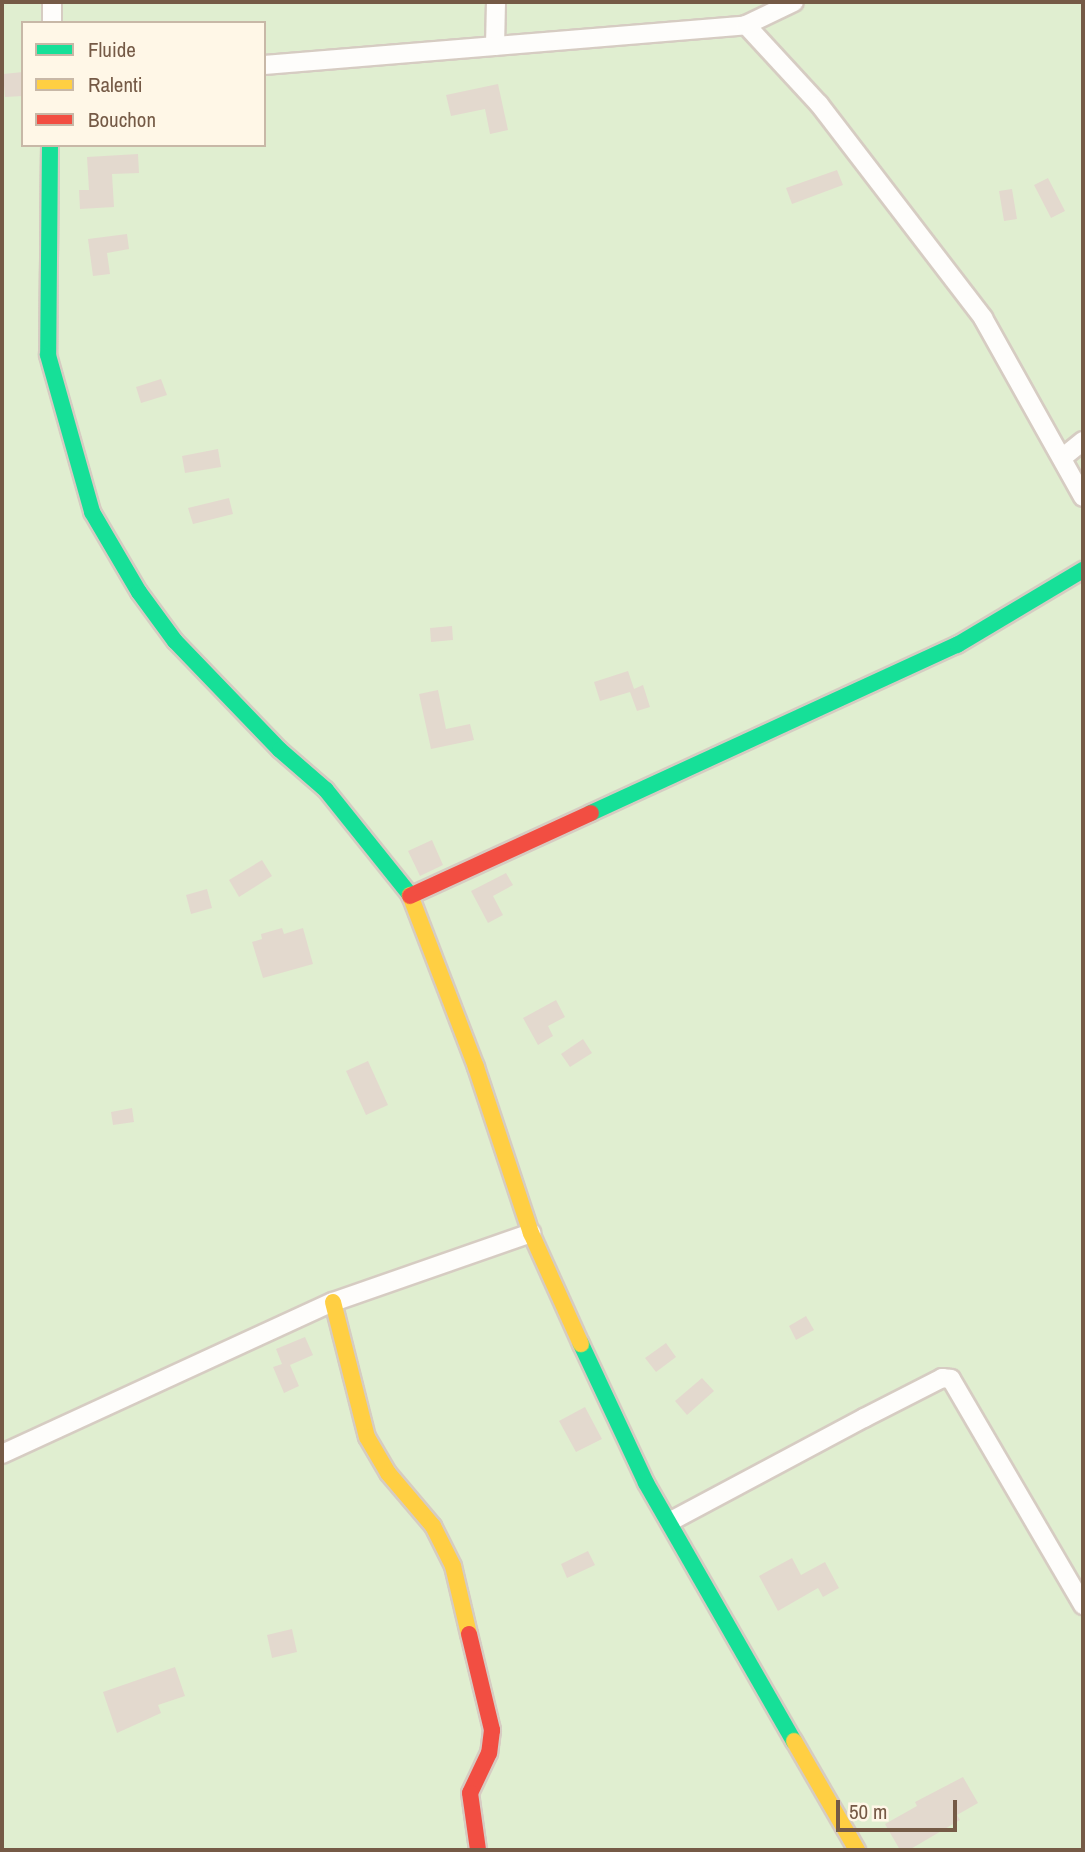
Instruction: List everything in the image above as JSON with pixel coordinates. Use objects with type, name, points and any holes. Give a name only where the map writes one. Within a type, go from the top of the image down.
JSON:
[{"type":"street","points":[[52,2],[52,21]]},
{"type":"street","points":[[495,46],[496,2]]},
{"type":"street","points":[[266,65],[746,25],[794,2]]},
{"type":"street","points":[[746,25],[819,104],[984,318],[1083,497]]},
{"type":"street","points":[[50,147],[48,355],[92,512],[139,592],[175,642],[280,750],[326,790],[410,895],[476,1066],[531,1233],[629,1448],[793,1745],[857,1850]]},
{"type":"street","points":[[1062,458],[1083,442]]},
{"type":"street","points":[[410,895],[957,645],[1082,569]]},
{"type":"street","points":[[2,1454],[334,1302],[531,1233]]},
{"type":"street","points":[[334,1302],[367,1437],[388,1474],[433,1526],[453,1566],[492,1730],[489,1753],[470,1793],[478,1850]]},
{"type":"street","points":[[671,1521],[942,1378],[951,1379],[1083,1605]]},
{"type":"green space","points":[[2,2],[1083,2],[1083,1850],[2,1850]]},
{"type":"building","points":[[21,72],[21,96],[5,97],[3,74]]},
{"type":"building","points":[[498,84],[508,130],[490,134],[485,109],[451,116],[446,95]]},
{"type":"building","points":[[138,154],[139,173],[112,174],[114,207],[80,209],[79,190],[89,190],[87,157]]},
{"type":"building","points":[[837,170],[843,185],[792,204],[786,188]]},
{"type":"building","points":[[1048,178],[1065,211],[1051,218],[1034,185]]},
{"type":"building","points":[[1012,189],[1017,219],[1004,221],[999,191]]},
{"type":"building","points":[[127,234],[129,249],[107,253],[110,274],[93,276],[88,239]]},
{"type":"building","points":[[161,379],[167,395],[141,403],[136,387]]},
{"type":"building","points":[[218,449],[221,467],[185,473],[182,456]]},
{"type":"building","points":[[229,498],[233,514],[193,524],[188,508]]},
{"type":"building","points":[[452,626],[453,640],[431,642],[430,628]]},
{"type":"building","points":[[628,671],[634,689],[643,685],[650,707],[637,711],[630,692],[600,701],[594,682]]},
{"type":"building","points":[[438,690],[446,729],[470,724],[474,740],[431,749],[419,694]]},
{"type":"building","points":[[432,840],[443,865],[420,876],[408,851]]},
{"type":"building","points":[[262,860],[272,876],[239,897],[229,880]]},
{"type":"building","points":[[506,873],[513,885],[493,896],[503,915],[488,923],[471,891]]},
{"type":"building","points":[[207,889],[212,908],[191,914],[186,895]]},
{"type":"building","points":[[282,928],[284,934],[303,928],[313,964],[263,978],[252,942],[262,939],[261,934]]},
{"type":"building","points":[[556,1000],[565,1017],[548,1026],[553,1036],[538,1045],[523,1018]]},
{"type":"building","points":[[583,1039],[592,1053],[570,1067],[561,1054]]},
{"type":"building","points":[[368,1061],[388,1105],[366,1115],[346,1071]]},
{"type":"building","points":[[132,1108],[134,1122],[113,1125],[111,1112]]},
{"type":"building","points":[[806,1316],[814,1330],[796,1340],[789,1326]]},
{"type":"building","points":[[305,1337],[313,1355],[290,1365],[299,1386],[284,1393],[273,1367],[282,1364],[276,1349]]},
{"type":"building","points":[[666,1343],[676,1357],[656,1372],[645,1358]]},
{"type":"building","points":[[702,1378],[714,1391],[687,1415],[675,1401]]},
{"type":"building","points":[[585,1407],[602,1439],[576,1452],[559,1421]]},
{"type":"building","points":[[588,1551],[595,1565],[567,1578],[561,1564]]},
{"type":"building","points":[[792,1558],[801,1575],[825,1562],[839,1588],[823,1597],[818,1588],[778,1611],[759,1576]]},
{"type":"building","points":[[292,1629],[297,1652],[272,1658],[267,1635]]},
{"type":"building","points":[[175,1667],[185,1696],[158,1705],[161,1713],[117,1733],[103,1692]]},
{"type":"building","points":[[963,1777],[978,1803],[957,1815],[960,1820],[909,1850],[900,1850],[885,1824],[917,1806],[915,1802]]},
{"type":"traffic: fast","points":[[50,147],[48,355],[92,512],[139,592],[175,641],[280,750],[326,790],[410,895]]},
{"type":"traffic: fast","points":[[591,813],[957,645],[1083,570]]},
{"type":"traffic: fast","points":[[581,1344],[646,1483],[794,1741]]},
{"type":"traffic: slow","points":[[410,895],[476,1067],[531,1233],[581,1344]]},
{"type":"traffic: slow","points":[[333,1302],[367,1437],[388,1473],[433,1526],[453,1566],[469,1634]]},
{"type":"traffic: slow","points":[[794,1741],[857,1850]]},
{"type":"traffic: jam","points":[[410,896],[591,813]]},
{"type":"traffic: jam","points":[[469,1634],[492,1730],[489,1753],[470,1793],[478,1850]]}]
